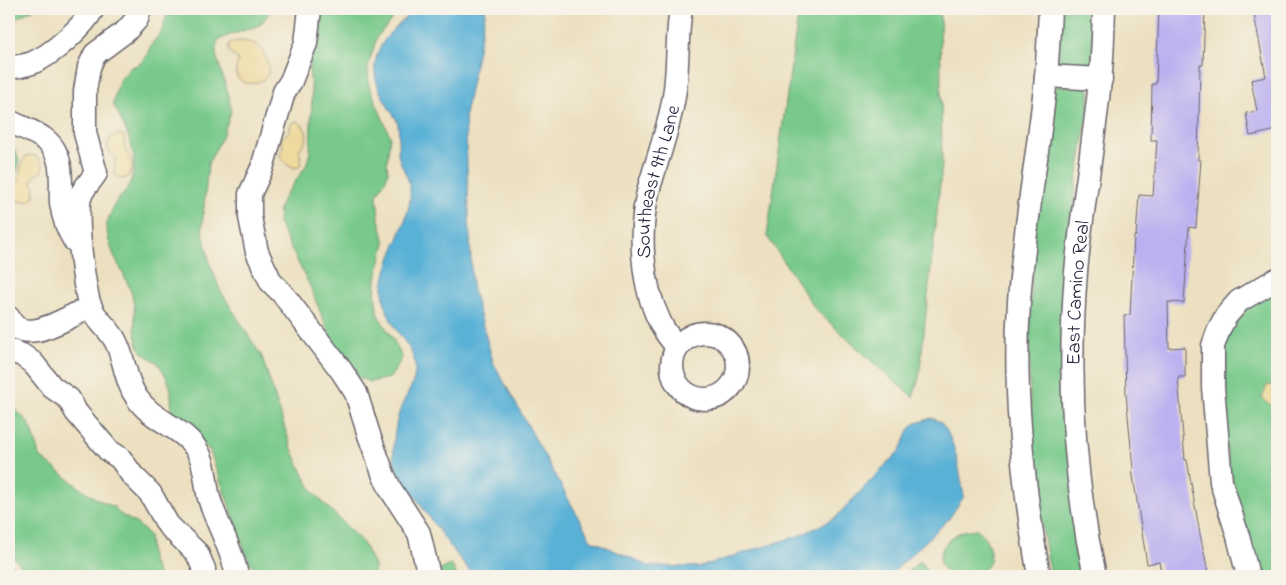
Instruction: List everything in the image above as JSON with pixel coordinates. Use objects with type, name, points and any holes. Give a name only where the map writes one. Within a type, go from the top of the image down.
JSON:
[{"type":"street","points":[[9,68],[24,66],[44,57],[79,28],[87,20],[93,9]]},
{"type":"street","points":[[140,9],[137,19],[126,31],[95,54],[89,67],[85,91],[85,133],[96,173],[81,195],[79,206],[82,250],[90,307],[116,342],[128,382],[137,398],[145,408],[189,439],[199,452],[210,502],[230,549],[238,576]]},
{"type":"street","points":[[310,9],[306,44],[291,81],[284,92],[262,168],[250,194],[252,230],[257,252],[272,282],[341,370],[356,393],[368,435],[384,476],[419,534],[429,576]]},
{"type":"street","name":"Southeast 9th Lane","points":[[677,347],[660,322],[651,301],[645,275],[644,220],[649,190],[668,126],[674,96],[681,9]]},
{"type":"street","points":[[1039,576],[1028,509],[1021,448],[1018,353],[1019,303],[1024,249],[1046,76],[1050,9]]},
{"type":"street","name":"East Camino Real","points":[[1096,576],[1086,531],[1080,481],[1073,356],[1076,272],[1100,79],[1104,9]]},
{"type":"street","points":[[1046,76],[1100,79]]},
{"type":"street","points":[[9,121],[35,133],[53,148],[59,164],[64,218],[68,230],[82,250]]},
{"type":"street","points":[[1248,576],[1221,482],[1213,387],[1213,346],[1222,322],[1240,301],[1277,279]]},
{"type":"street","points":[[9,318],[12,324],[19,329],[38,330],[51,326],[90,307]]},
{"type":"street","points":[[9,350],[22,355],[33,363],[52,388],[69,399],[76,412],[109,451],[120,458],[132,475],[150,493],[168,525],[197,553],[204,569],[203,576]]},
{"type":"green space","points":[[9,9],[34,9],[9,22]]},
{"type":"green space","points":[[169,9],[272,9],[260,25],[217,41],[216,55],[229,96],[231,112],[222,137],[208,164],[202,228],[210,264],[220,290],[262,357],[291,447],[301,469],[313,492],[363,543],[374,565],[374,576],[270,576],[261,573],[249,562],[210,451],[175,417],[172,408],[170,385],[166,376],[158,364],[142,352],[137,342],[133,299],[113,253],[108,234],[107,224],[110,216],[117,200],[125,192],[131,181],[134,170],[132,147],[124,125],[113,104],[119,81],[131,67],[138,65],[146,57],[151,45],[162,31]]},
{"type":"green space","points":[[322,9],[401,9],[377,37],[368,67],[369,86],[390,136],[387,162],[388,173],[377,195],[379,219],[385,243],[376,279],[375,295],[378,315],[396,344],[402,358],[390,378],[370,382],[357,377],[337,353],[309,284],[278,223],[282,200],[306,166],[310,152],[312,98],[309,69],[312,50],[318,36]]},
{"type":"green space","points":[[799,9],[940,9],[942,165],[919,378],[913,397],[816,310],[767,236]]},
{"type":"green space","points":[[1059,9],[1094,9],[1090,67],[1059,68],[1056,64]]},
{"type":"green space","points":[[1085,85],[1089,90],[1089,105],[1069,231],[1063,317],[1085,576],[1051,576],[1039,505],[1030,400],[1029,364],[1033,253],[1038,203],[1054,93],[1057,86]]},
{"type":"green space","points":[[9,145],[17,154],[18,164],[9,183]]},
{"type":"green space","points":[[1277,265],[1277,576],[1246,576],[1218,390],[1225,323]]},
{"type":"green space","points":[[9,405],[23,416],[30,426],[39,456],[79,487],[114,507],[120,514],[137,524],[149,535],[151,559],[159,576],[30,576],[9,552]]},
{"type":"green space","points":[[977,529],[988,544],[990,551],[990,561],[985,569],[977,574],[958,576],[942,568],[941,553],[951,538],[958,533]]},
{"type":"green space","points":[[920,561],[931,576],[903,576]]},
{"type":"green space","points":[[451,564],[457,576],[439,576],[437,572]]},
{"type":"sand","points":[[238,41],[255,44],[262,51],[269,69],[268,74],[263,80],[245,83],[238,78],[236,72],[238,59],[230,53],[228,47],[230,43]]},
{"type":"sand","points":[[296,121],[305,129],[307,137],[299,151],[301,164],[295,168],[286,164],[280,155],[283,147],[281,139],[289,132],[291,124]]},
{"type":"sand","points":[[120,134],[124,136],[124,147],[132,164],[129,176],[123,179],[117,177],[114,173],[116,159],[110,153],[107,146],[111,137]]},
{"type":"sand","points":[[32,155],[39,159],[43,167],[41,172],[34,176],[32,183],[35,187],[34,197],[29,201],[14,202],[11,198],[11,190],[19,181],[24,159],[26,156]]},
{"type":"sand","points":[[1267,386],[1277,387],[1276,406],[1271,405],[1262,398]]},
{"type":"water","points":[[416,9],[486,9],[465,115],[472,286],[493,362],[591,540],[649,566],[699,567],[801,535],[835,518],[900,450],[909,430],[914,424],[931,418],[941,423],[950,438],[957,458],[964,496],[949,519],[889,576],[474,576],[467,568],[404,482],[395,465],[393,454],[398,418],[414,378],[415,364],[410,350],[389,316],[385,305],[383,288],[389,262],[405,221],[410,195],[409,183],[399,158],[399,130],[397,121],[379,88],[375,77],[375,66],[376,57],[384,41]]},
{"type":"water","points":[[9,561],[22,576],[9,576]]},
{"type":"building","points":[[1159,9],[1205,9],[1203,65],[1200,65],[1198,160],[1201,160],[1196,228],[1189,227],[1184,303],[1168,302],[1169,348],[1185,347],[1185,377],[1178,377],[1185,460],[1187,460],[1209,576],[1162,576],[1159,562],[1147,564],[1132,470],[1126,394],[1124,316],[1130,315],[1134,236],[1136,236],[1139,195],[1153,196],[1157,140],[1151,140],[1152,84],[1156,84]]},
{"type":"building","points":[[1253,9],[1277,9],[1277,130],[1250,136],[1246,113],[1257,111],[1251,80],[1266,77]]}]
